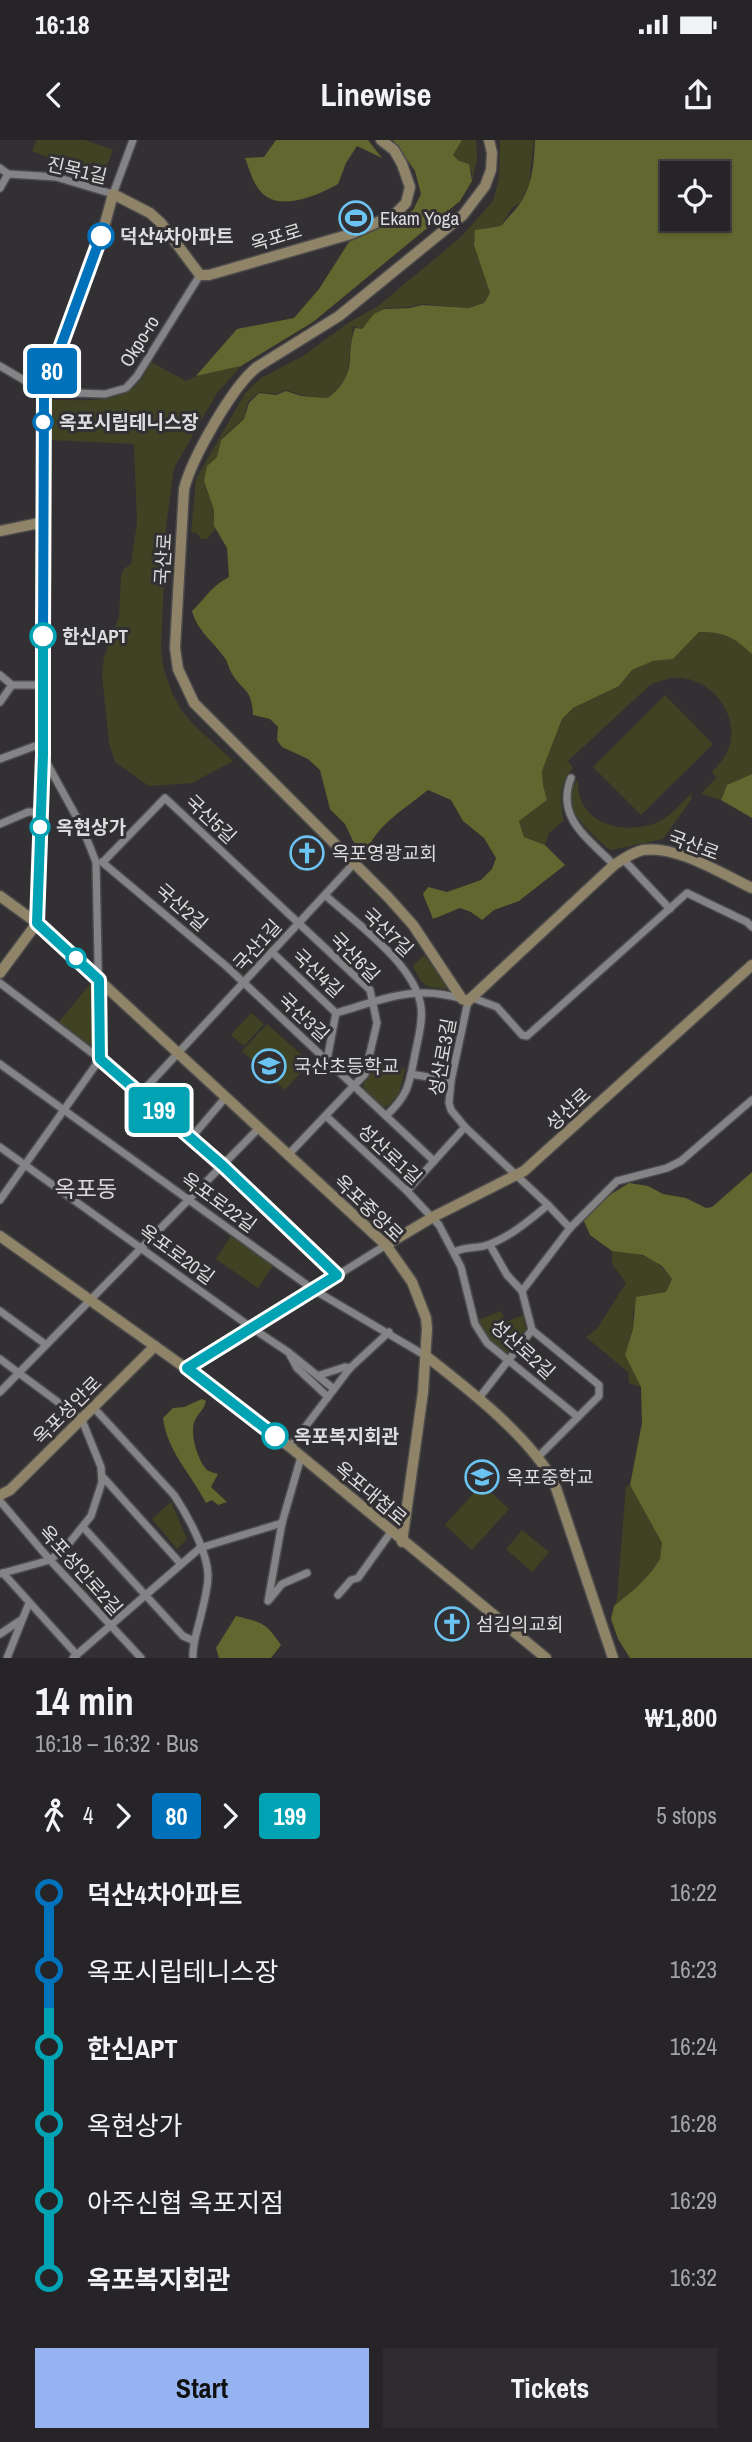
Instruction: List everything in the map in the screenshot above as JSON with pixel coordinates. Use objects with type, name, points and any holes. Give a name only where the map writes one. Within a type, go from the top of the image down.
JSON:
[{"type":"street","points":[[0,973],[37,923],[43,755],[44,392],[133,140]]},
{"type":"street","name":"옥포로","points":[[200,275],[277,257],[297,248],[351,234],[394,215],[406,203],[410,187],[394,150],[381,140]]},
{"type":"street","name":"국산로","points":[[492,140],[491,170],[485,186],[463,215],[340,316],[247,375],[235,390],[188,472],[184,489],[175,648],[178,669],[194,703],[357,860],[417,923],[468,999],[614,865],[641,850],[676,853],[752,888]]},
{"type":"street","points":[[0,168],[8,174],[0,188]]},
{"type":"street","name":"진목1길","points":[[8,174],[56,177],[113,194]]},
{"type":"street","points":[[113,194],[150,212],[200,275]]},
{"type":"street","name":"Okpo-ro","points":[[44,392],[105,394],[126,388],[137,376],[200,275]]},
{"type":"street","points":[[0,366],[44,392]]},
{"type":"street","points":[[0,531],[44,522]]},
{"type":"street","points":[[0,675],[12,685],[43,685]]},
{"type":"street","points":[[0,702],[12,685]]},
{"type":"street","points":[[0,759],[43,743]]},
{"type":"street","points":[[0,1200],[100,1059],[100,862],[43,755]]},
{"type":"street","points":[[571,778],[566,800],[573,821],[614,865]]},
{"type":"street","name":"국산5길","points":[[100,862],[165,798],[299,924]]},
{"type":"street","points":[[0,824],[28,812],[40,812]]},
{"type":"street","points":[[624,859],[670,909]]},
{"type":"street","name":"국산1길","points":[[141,1094],[357,860]]},
{"type":"street","name":"국산2길","points":[[100,862],[244,983]]},
{"type":"street","points":[[336,1013],[418,991],[443,993],[497,1007],[522,1035],[527,1036],[687,893],[747,922],[752,927]]},
{"type":"street","name":"국산7길","points":[[325,895],[398,962],[418,991]]},
{"type":"street","name":"옥포중앙로","points":[[0,896],[37,923],[386,1245],[412,1282],[426,1318],[426,1356],[402,1542]]},
{"type":"street","name":"국산6길","points":[[288,1156],[365,1074],[377,1023],[370,990],[299,924]]},
{"type":"street","name":"국산4길","points":[[272,952],[336,1013],[327,1060]]},
{"type":"street","name":"성산로","points":[[386,1245],[432,1217],[516,1176],[542,1157],[623,1080],[751,967]]},
{"type":"street","points":[[0,983],[100,1059],[141,1094],[222,1165],[337,1275]]},
{"type":"street","name":"국산3길","points":[[244,983],[434,1161]]},
{"type":"street","points":[[386,1116],[405,1095],[411,1074],[422,1017],[418,991]]},
{"type":"street","name":"성산로3길","points":[[468,999],[451,1081],[450,1110],[464,1128],[570,1228]]},
{"type":"street","name":"옥포로22길","points":[[0,1065],[314,1290],[426,1356]]},
{"type":"street","points":[[411,1074],[451,1081]]},
{"type":"street","points":[[191,1138],[225,1098]]},
{"type":"street","points":[[522,1290],[570,1228],[618,1181],[667,1168],[681,1161],[752,1100]]},
{"type":"street","name":"성산로1길","points":[[326,1116],[432,1217]]},
{"type":"street","points":[[407,1191],[464,1128]]},
{"type":"street","points":[[0,1392],[258,1129]]},
{"type":"street","name":"옥포로20길","points":[[0,1147],[289,1352],[334,1389]]},
{"type":"street","points":[[454,1252],[468,1247],[490,1245],[548,1205]]},
{"type":"street","name":"성산로2길","points":[[432,1217],[454,1252],[467,1285],[477,1330],[487,1343],[578,1417]]},
{"type":"street","name":"옥포대첩로","points":[[0,1236],[187,1368],[290,1447],[546,1658]]},
{"type":"street","points":[[187,1368],[386,1245]]},
{"type":"street","points":[[490,1245],[507,1275],[522,1290],[532,1330],[599,1385],[599,1396],[537,1457]]},
{"type":"street","points":[[0,1311],[45,1344]]},
{"type":"street","points":[[479,1398],[532,1330]]},
{"type":"street","points":[[290,1447],[350,1368],[389,1332]]},
{"type":"street","name":"옥포성안로","points":[[0,1495],[10,1490],[155,1346]]},
{"type":"street","points":[[289,1352],[298,1368],[328,1397]]},
{"type":"street","points":[[426,1356],[479,1398],[537,1457],[554,1482],[613,1658]]},
{"type":"street","points":[[0,1359],[82,1420],[101,1467],[98,1496],[91,1516],[66,1547],[50,1560],[1,1574],[75,1657],[200,1548],[282,1523]]},
{"type":"street","points":[[320,1375],[345,1367],[350,1368]]},
{"type":"street","points":[[94,1408],[174,1495],[193,1527],[208,1573],[192,1658]]},
{"type":"street","points":[[300,1457],[282,1523],[268,1601],[282,1584],[307,1573]]},
{"type":"street","points":[[101,1475],[180,1563]]},
{"type":"street","name":"옥포성안로2길","points":[[0,1501],[50,1560],[141,1658]]},
{"type":"street","points":[[83,1527],[183,1636],[194,1641]]},
{"type":"street","points":[[338,1595],[351,1580],[358,1578],[391,1532]]},
{"type":"street","points":[[7,1658],[29,1603]]},
{"type":"street","points":[[0,1634],[22,1620]]},
{"type":"green space","points":[[37,140],[85,140],[113,150],[102,178],[32,151]]},
{"type":"green space","points":[[276,140],[368,140],[382,158],[357,146],[346,163],[338,184],[303,199],[275,200],[259,189],[245,158],[264,157]]},
{"type":"green space","points":[[393,140],[462,140],[453,155],[459,161],[469,164],[472,181],[460,201],[313,322],[241,366],[196,376],[237,329],[294,318],[319,289],[349,242],[413,210],[421,194],[415,171]]},
{"type":"green space","points":[[462,140],[476,140],[477,159],[472,181],[472,172],[452,155]]},
{"type":"green space","points":[[500,140],[534,140],[529,184],[520,203],[512,208],[501,226],[475,230],[474,245],[490,293],[484,303],[469,308],[422,304],[384,308],[361,329],[353,326],[347,378],[328,398],[301,395],[286,390],[276,394],[259,392],[248,402],[244,418],[221,439],[217,457],[207,466],[204,481],[214,510],[215,530],[207,539],[201,539],[197,533],[191,532],[196,479],[245,393],[261,378],[303,356],[348,323],[378,306],[462,236],[493,201],[499,179]]},
{"type":"green space","points":[[535,140],[752,140],[752,654],[728,637],[699,632],[673,659],[653,661],[632,670],[619,686],[573,708],[562,719],[542,771],[547,800],[519,821],[524,837],[545,845],[565,865],[519,901],[494,910],[482,920],[460,908],[433,919],[423,894],[428,887],[447,892],[481,880],[492,869],[496,858],[484,838],[463,821],[451,800],[428,790],[384,826],[366,853],[353,841],[345,824],[330,809],[320,770],[308,759],[282,747],[277,740],[278,727],[270,719],[253,715],[251,699],[202,630],[192,611],[212,589],[229,577],[227,548],[214,526],[214,510],[204,481],[207,466],[217,457],[221,440],[244,419],[249,403],[259,393],[276,395],[286,391],[301,396],[328,398],[338,389],[348,373],[355,328],[362,329],[374,314],[384,309],[422,305],[469,308],[484,303],[490,293],[474,245],[475,230],[501,226],[526,193]]},
{"type":"green space","points":[[151,362],[186,381],[196,376],[241,366],[217,393],[174,468],[166,527],[161,650],[164,670],[182,711],[233,761],[192,783],[149,786],[115,762],[109,743],[102,674],[104,657],[119,617],[121,576],[124,569],[131,564],[137,522],[134,444],[50,440],[52,400],[98,400],[121,395],[139,382]]},
{"type":"green space","points":[[699,632],[728,637],[752,654],[752,774],[729,786],[721,800],[701,794],[716,778],[712,772],[728,750],[731,726],[728,714],[705,686],[682,678],[666,680],[650,685],[568,761],[573,768],[561,792],[564,820],[549,833],[545,845],[524,837],[519,821],[547,800],[542,771],[562,719],[573,708],[619,686],[632,670],[653,661],[673,659]]},
{"type":"green space","points":[[665,695],[713,744],[641,815],[593,767]]},
{"type":"green space","points":[[752,774],[752,818],[721,800],[727,785]]},
{"type":"green space","points":[[578,780],[579,794],[584,806],[602,822],[614,826],[640,827],[659,822],[692,793],[691,800],[663,839],[611,850],[585,826],[573,808],[572,789]]},
{"type":"green space","points":[[424,955],[450,989],[431,987],[423,983],[413,966]]},
{"type":"green space","points":[[90,984],[94,1045],[90,1047],[59,1022]]},
{"type":"green space","points":[[251,1013],[264,1024],[244,1046],[231,1035]]},
{"type":"green space","points":[[267,1024],[310,1062],[285,1090],[242,1051]]},
{"type":"green space","points":[[373,1063],[405,1069],[399,1094],[388,1106],[382,1107],[364,1088],[363,1082]]},
{"type":"green space","points":[[752,1172],[752,1658],[630,1658],[618,1639],[611,1619],[614,1606],[652,1571],[660,1559],[662,1543],[630,1485],[642,1423],[641,1387],[625,1355],[633,1329],[636,1297],[666,1292],[672,1279],[662,1266],[643,1255],[612,1251],[590,1235],[583,1219],[608,1196],[629,1183],[686,1198],[706,1208],[712,1207]]},
{"type":"green space","points":[[231,1236],[273,1266],[258,1288],[216,1259]]},
{"type":"green space","points":[[612,1251],[646,1257],[659,1265],[672,1279],[666,1292],[648,1297],[633,1311],[633,1329],[625,1355],[641,1387],[629,1383],[628,1372],[586,1337],[597,1329],[626,1283],[612,1264]]},
{"type":"green space","points":[[501,1311],[506,1322],[523,1315],[526,1330],[511,1351],[506,1353],[489,1338],[478,1320]]},
{"type":"green space","points":[[202,1399],[206,1401],[193,1426],[194,1439],[204,1466],[208,1471],[218,1474],[211,1487],[227,1502],[218,1505],[212,1500],[206,1503],[174,1452],[163,1418],[173,1408],[184,1407]]},
{"type":"green space","points":[[482,1484],[509,1509],[472,1550],[445,1525]]},
{"type":"green space","points":[[630,1485],[662,1543],[660,1559],[637,1587],[614,1606],[617,1599],[626,1487]]},
{"type":"green space","points":[[171,1502],[187,1539],[177,1549],[152,1519]]},
{"type":"green space","points":[[522,1530],[549,1552],[532,1572],[506,1549]]},
{"type":"green space","points":[[236,1616],[258,1622],[271,1632],[281,1645],[271,1658],[219,1658],[216,1648]]},
{"type":"bus line","name":"80","points":[[43,636],[44,392],[101,236]]},
{"type":"bus line","name":"199","points":[[43,636],[43,755],[37,923],[99,980],[100,1059],[222,1165],[337,1275],[187,1368],[275,1436]]},
{"type":"place","name":"Ekam Yoga","points":[[356,218]]},
{"type":"place","name":"덕산4차아파트","points":[[101,236]]},
{"type":"place","name":"옥포시립테니스장","points":[[43,422]]},
{"type":"place","name":"한신APT","points":[[43,636]]},
{"type":"place","name":"옥현상가","points":[[40,827]]},
{"type":"place","name":"옥포영광교회","points":[[307,853]]},
{"type":"place","name":"국산초등학교","points":[[269,1066]]},
{"type":"place","name":"옥포복지회관","points":[[275,1436]]},
{"type":"place","name":"옥포중학교","points":[[482,1477]]},
{"type":"place","name":"섬김의교회","points":[[452,1624]]},
{"type":"district","name":"옥포동","points":[[86,1189]]}]
